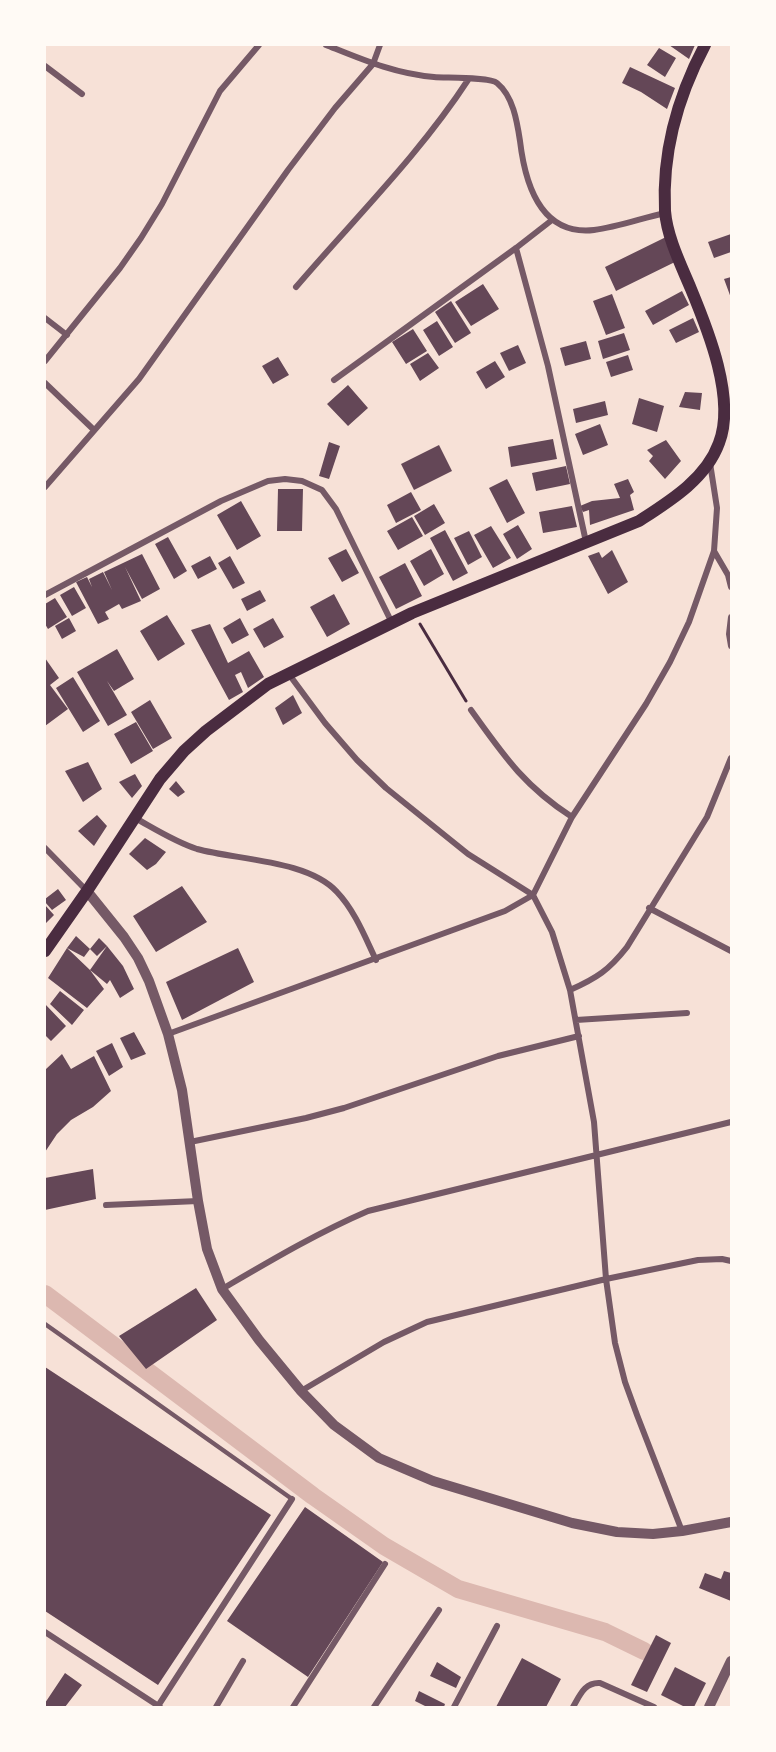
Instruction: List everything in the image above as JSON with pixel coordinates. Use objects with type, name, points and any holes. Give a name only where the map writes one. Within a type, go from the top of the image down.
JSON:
[{"type":"main road","points":[[45,951],[160,779],[184,751],[268,684],[288,672],[412,613],[639,521],[668,503],[691,484],[709,461],[720,442],[724,416],[722,382],[713,346],[678,256],[665,213],[667,167],[674,119],[688,77],[705,45]]},
{"type":"street","points":[[45,362],[141,238],[162,204],[220,91],[259,45]]},
{"type":"street","points":[[326,45],[373,64],[416,76],[468,80],[484,78],[496,82],[510,99],[518,124],[528,184],[538,203],[552,220],[567,228],[593,230],[665,213]]},
{"type":"street","points":[[45,487],[139,379],[295,161],[335,108],[373,64],[380,45]]},
{"type":"street","points":[[45,66],[82,94]]},
{"type":"street","points":[[296,287],[386,186],[449,109],[468,80]]},
{"type":"street","points":[[334,380],[552,220]]},
{"type":"street","points":[[516,248],[548,366],[586,543]]},
{"type":"street","points":[[45,318],[67,335]]},
{"type":"street","points":[[45,383],[94,430]]},
{"type":"street","points":[[168,1034],[376,960],[505,911],[533,895],[572,817],[646,704],[689,622],[714,550],[717,508],[709,461]]},
{"type":"street","points":[[45,595],[221,501],[268,481],[285,479],[302,481],[322,490],[336,509],[392,623]]},
{"type":"street","points":[[714,550],[728,575],[731,587]]},
{"type":"street","points":[[731,616],[729,634],[731,646]]},
{"type":"street","points":[[288,672],[325,723],[357,760],[386,788],[468,854],[533,895],[552,932],[570,990],[594,1122],[606,1279],[615,1343],[625,1382],[682,1531]]},
{"type":"street","points":[[471,710],[522,778],[540,795],[572,817]]},
{"type":"street","points":[[570,990],[600,976],[614,964],[627,947],[707,817],[731,758]]},
{"type":"street","points":[[135,818],[195,848],[305,871],[322,880],[336,891],[348,907],[376,960]]},
{"type":"street","points":[[45,849],[87,891],[124,937],[149,981],[168,1034],[182,1090],[207,1249],[222,1289],[259,1340],[301,1391],[334,1425],[379,1458],[433,1481],[572,1524],[617,1532],[653,1534],[682,1531],[731,1521]]},
{"type":"street","points":[[649,908],[731,951]]},
{"type":"street","points":[[576,1020],[687,1013]]},
{"type":"street","points":[[190,1142],[325,1113],[498,1056],[579,1036]]},
{"type":"street","points":[[222,1289],[334,1225],[368,1211],[596,1157],[731,1122]]},
{"type":"street","points":[[106,1205],[198,1201]]},
{"type":"street","points":[[301,1391],[384,1342],[427,1322],[606,1279],[698,1260],[731,1261]]},
{"type":"street","points":[[45,1632],[159,1706],[292,1499]]},
{"type":"street","points":[[293,1707],[385,1564]]},
{"type":"street","points":[[374,1707],[439,1610]]},
{"type":"street","points":[[454,1707],[497,1626]]},
{"type":"street","points":[[216,1707],[243,1661]]},
{"type":"street","points":[[709,1707],[731,1661]]},
{"type":"street","points":[[573,1707],[590,1683],[600,1683],[654,1707]]},
{"type":"lane","points":[[45,1324],[292,1499]]},
{"type":"path","points":[[412,613],[471,710]]},
{"type":"building","points":[[669,45],[695,45],[689,59]]},
{"type":"building","points":[[659,48],[676,58],[665,77],[647,65]]},
{"type":"building","points":[[630,67],[675,88],[667,109],[622,83]]},
{"type":"building","points":[[731,234],[731,252],[714,258],[708,242]]},
{"type":"building","points":[[666,237],[677,261],[616,291],[605,267]]},
{"type":"building","points":[[731,277],[731,298],[724,279]]},
{"type":"building","points":[[483,284],[499,309],[471,326],[455,302]]},
{"type":"building","points":[[682,291],[689,305],[653,325],[645,311]]},
{"type":"building","points":[[612,294],[625,328],[606,335],[593,301]]},
{"type":"building","points":[[451,301],[471,333],[455,343],[435,312]]},
{"type":"building","points":[[693,318],[699,332],[676,343],[669,330]]},
{"type":"building","points":[[437,321],[453,347],[439,356],[423,330]]},
{"type":"building","points":[[413,329],[427,351],[406,364],[392,342]]},
{"type":"building","points":[[624,333],[630,350],[603,359],[598,341]]},
{"type":"building","points":[[586,341],[591,359],[565,366],[560,348]]},
{"type":"building","points":[[518,345],[526,363],[509,371],[500,353]]},
{"type":"building","points":[[428,353],[439,368],[420,381],[410,364]]},
{"type":"building","points":[[628,355],[633,370],[611,377],[606,362]]},
{"type":"building","points":[[278,357],[289,375],[273,384],[262,366]]},
{"type":"building","points":[[495,361],[505,377],[486,389],[476,372]]},
{"type":"building","points":[[348,385],[368,408],[348,426],[327,404]]},
{"type":"building","points":[[685,392],[702,393],[700,410],[679,407]]},
{"type":"building","points":[[639,398],[664,406],[657,432],[632,424]]},
{"type":"building","points":[[605,401],[608,415],[576,423],[573,409]]},
{"type":"building","points":[[600,424],[608,445],[583,455],[575,434]]},
{"type":"building","points":[[553,439],[557,459],[511,467],[508,447]]},
{"type":"building","points":[[666,440],[681,461],[665,479],[649,461],[653,456],[647,450]]},
{"type":"building","points":[[329,442],[340,446],[329,479],[319,476]]},
{"type":"building","points":[[439,445],[452,471],[414,490],[401,464]]},
{"type":"building","points":[[566,466],[570,484],[536,491],[532,473]]},
{"type":"building","points":[[507,479],[525,513],[507,523],[489,488]]},
{"type":"building","points":[[628,479],[634,492],[630,495],[634,510],[590,525],[589,510],[583,512],[580,506],[592,501],[620,498],[614,484]]},
{"type":"building","points":[[278,489],[303,489],[302,531],[277,531]]},
{"type":"building","points":[[411,492],[421,510],[396,523],[387,505]]},
{"type":"building","points":[[241,501],[261,536],[237,550],[217,515]]},
{"type":"building","points":[[434,504],[445,523],[425,535],[414,516]]},
{"type":"building","points":[[572,506],[577,527],[543,533],[539,512]]},
{"type":"building","points":[[412,517],[423,536],[398,550],[387,531]]},
{"type":"building","points":[[518,525],[532,549],[517,559],[503,534]]},
{"type":"building","points":[[491,526],[511,558],[493,568],[474,535]]},
{"type":"building","points":[[445,530],[468,573],[453,581],[430,538]]},
{"type":"building","points":[[469,531],[482,557],[468,565],[454,538]]},
{"type":"building","points":[[168,537],[187,571],[174,579],[155,544]]},
{"type":"building","points":[[346,549],[359,573],[342,582],[328,558]]},
{"type":"building","points":[[431,549],[444,574],[424,586],[410,561]]},
{"type":"building","points":[[612,550],[628,582],[608,594],[588,556],[599,552],[602,558]]},
{"type":"building","points":[[142,554],[160,589],[142,599],[125,567],[141,601],[122,609],[119,604],[105,612],[109,619],[98,624],[76,582],[87,577],[92,587],[89,579],[103,572],[112,590],[104,572]]},
{"type":"building","points":[[210,556],[217,569],[198,579],[191,566]]},
{"type":"building","points":[[230,556],[245,583],[233,589],[218,563]]},
{"type":"building","points":[[405,563],[422,596],[396,609],[379,577]]},
{"type":"building","points":[[74,587],[86,608],[72,616],[60,595]]},
{"type":"building","points":[[260,590],[266,601],[247,611],[241,599]]},
{"type":"building","points":[[334,594],[350,624],[327,637],[310,607]]},
{"type":"building","points":[[55,598],[67,617],[48,629],[45,624],[45,604]]},
{"type":"building","points":[[167,615],[185,644],[158,661],[140,631]]},
{"type":"building","points":[[69,618],[76,631],[62,639],[55,626]]},
{"type":"building","points":[[240,618],[249,635],[232,644],[223,628]]},
{"type":"building","points":[[273,618],[284,637],[264,648],[253,629]]},
{"type":"building","points":[[210,624],[228,663],[249,651],[264,677],[248,688],[241,672],[235,675],[243,692],[229,700],[191,630]]},
{"type":"building","points":[[117,649],[134,679],[114,691],[107,681],[127,715],[108,726],[77,672]]},
{"type":"building","points":[[45,658],[59,678],[50,685],[68,709],[45,726]]},
{"type":"building","points":[[73,677],[100,721],[83,732],[56,688]]},
{"type":"building","points":[[293,695],[302,713],[283,725],[275,708]]},
{"type":"building","points":[[150,700],[172,738],[153,749],[131,712]]},
{"type":"building","points":[[136,722],[153,751],[131,764],[114,734]]},
{"type":"building","points":[[88,762],[102,789],[83,802],[65,771]]},
{"type":"building","points":[[135,774],[142,786],[132,798],[119,782]]},
{"type":"building","points":[[176,781],[185,792],[178,797],[169,789]]},
{"type":"building","points":[[97,815],[107,826],[94,846],[78,831]]},
{"type":"building","points":[[145,838],[166,852],[156,864],[147,870],[129,854]]},
{"type":"building","points":[[182,886],[207,922],[156,952],[133,916]]},
{"type":"building","points":[[58,889],[66,900],[52,910],[45,899]]},
{"type":"building","points":[[45,905],[54,915],[45,924]]},
{"type":"building","points":[[76,936],[90,949],[84,957],[67,948]]},
{"type":"building","points":[[99,938],[107,946],[97,956],[90,949]]},
{"type":"building","points":[[107,946],[123,966],[134,989],[120,998],[110,980],[107,984],[90,970]]},
{"type":"building","points":[[67,948],[90,970],[104,989],[87,1008],[48,978]]},
{"type":"building","points":[[238,948],[254,982],[182,1020],[166,982]]},
{"type":"building","points":[[60,991],[84,1010],[72,1025],[50,1004]]},
{"type":"building","points":[[45,1004],[66,1026],[51,1041],[45,1035]]},
{"type":"building","points":[[134,1032],[146,1054],[131,1060],[120,1038]]},
{"type":"building","points":[[112,1043],[123,1067],[109,1076],[96,1051]]},
{"type":"building","points":[[62,1054],[71,1069],[94,1056],[111,1091],[93,1107],[71,1120],[57,1134],[45,1152],[45,1070]]},
{"type":"building","points":[[93,1169],[96,1199],[45,1210],[45,1178]]},
{"type":"building","points":[[196,1288],[217,1320],[146,1369],[119,1336]]},
{"type":"building","points":[[45,1367],[271,1515],[158,1685],[45,1611]]},
{"type":"building","points":[[305,1507],[383,1562],[308,1677],[227,1621]]},
{"type":"building","points":[[724,1571],[731,1573],[731,1601],[699,1588],[705,1573],[721,1579]]},
{"type":"building","points":[[656,1635],[671,1643],[647,1692],[631,1685]]},
{"type":"building","points":[[522,1658],[561,1679],[546,1707],[496,1707]]},
{"type":"building","points":[[437,1662],[461,1677],[456,1688],[430,1676]]},
{"type":"building","points":[[675,1667],[706,1683],[694,1707],[685,1707],[661,1695]]},
{"type":"building","points":[[65,1673],[82,1685],[65,1707],[45,1707],[45,1703]]},
{"type":"building","points":[[419,1691],[445,1704],[444,1707],[427,1707],[415,1701]]},
{"type":"waterway","points":[[45,1294],[313,1496],[384,1546],[458,1589],[605,1632],[644,1651]]}]
